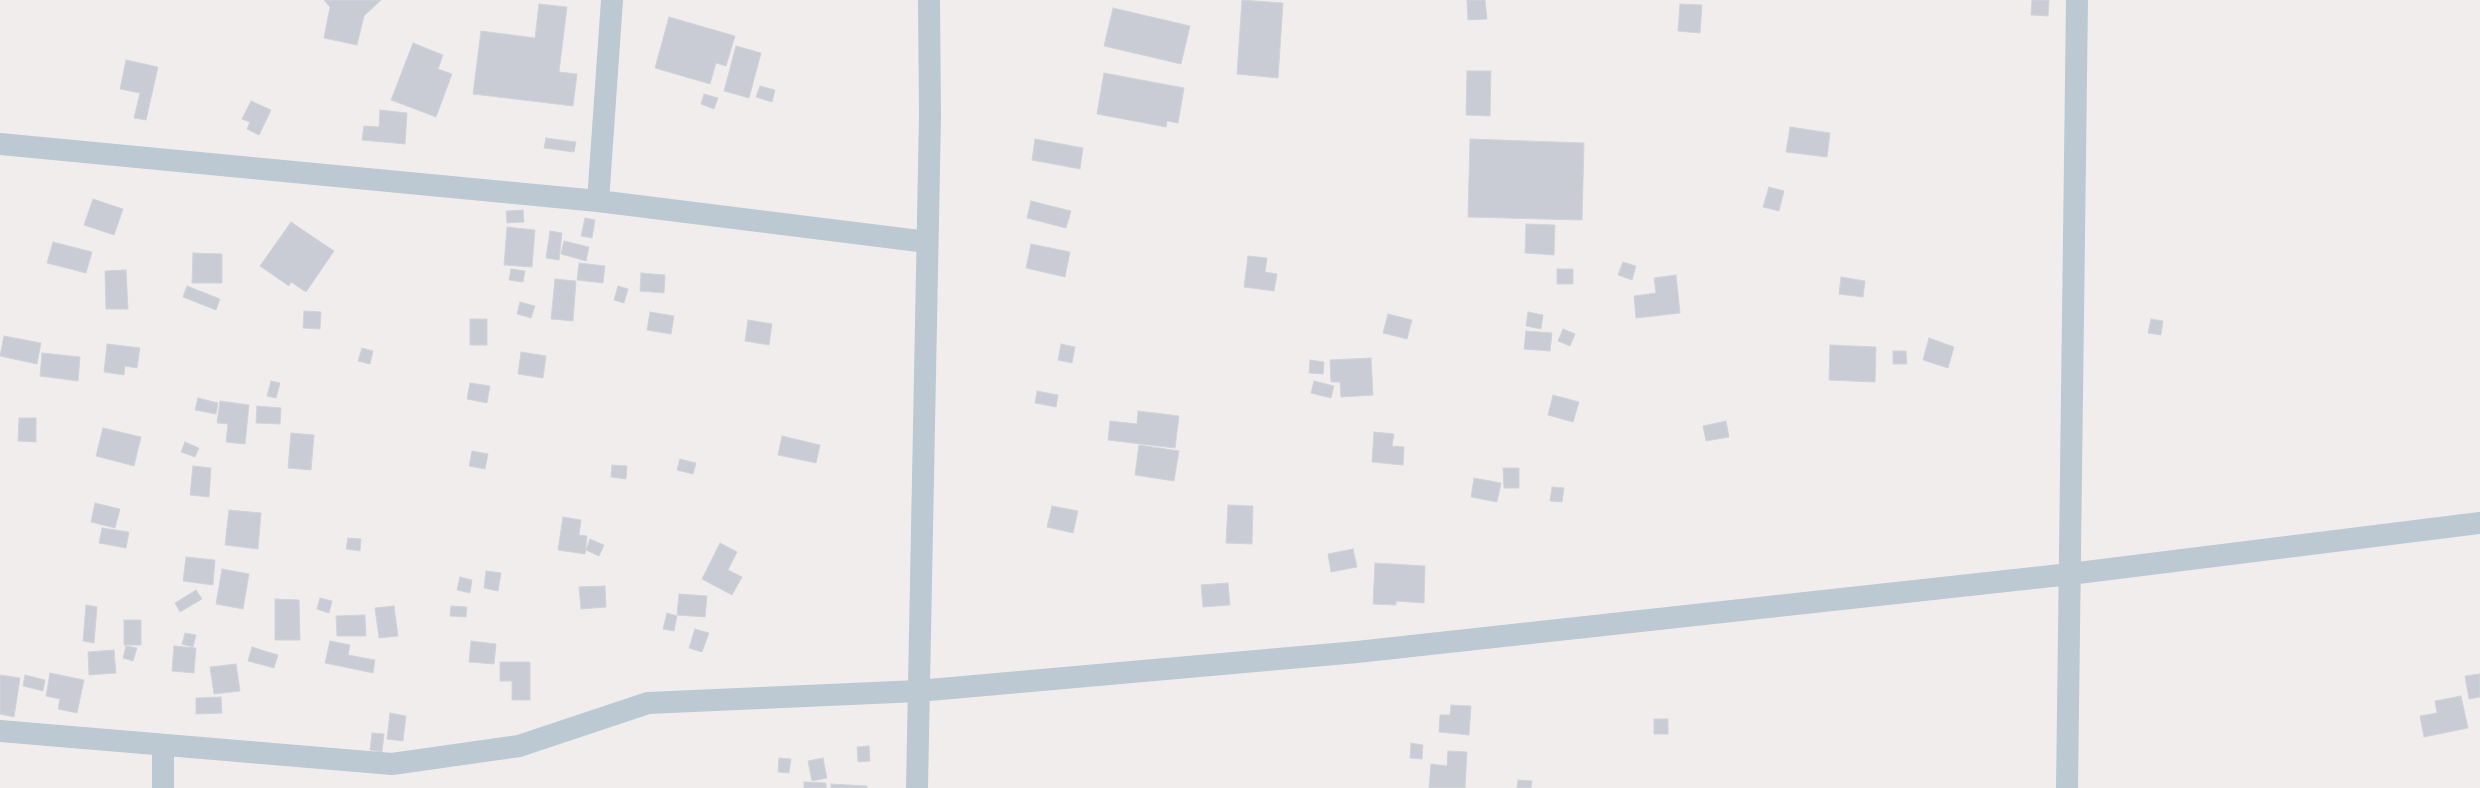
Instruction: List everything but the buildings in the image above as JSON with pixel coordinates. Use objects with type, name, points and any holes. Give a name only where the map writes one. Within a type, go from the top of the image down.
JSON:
[{"type":"street","points":[[598,201],[612,0]]},
{"type":"street","points":[[917,788],[930,116],[929,0]]},
{"type":"street","points":[[2067,788],[2077,0]]},
{"type":"street","points":[[0,144],[598,201],[927,242]]},
{"type":"street","points":[[0,731],[392,764],[519,746],[648,703],[918,691],[1357,652],[2070,574],[2480,523]]},
{"type":"street","points":[[163,745],[163,788]]}]
